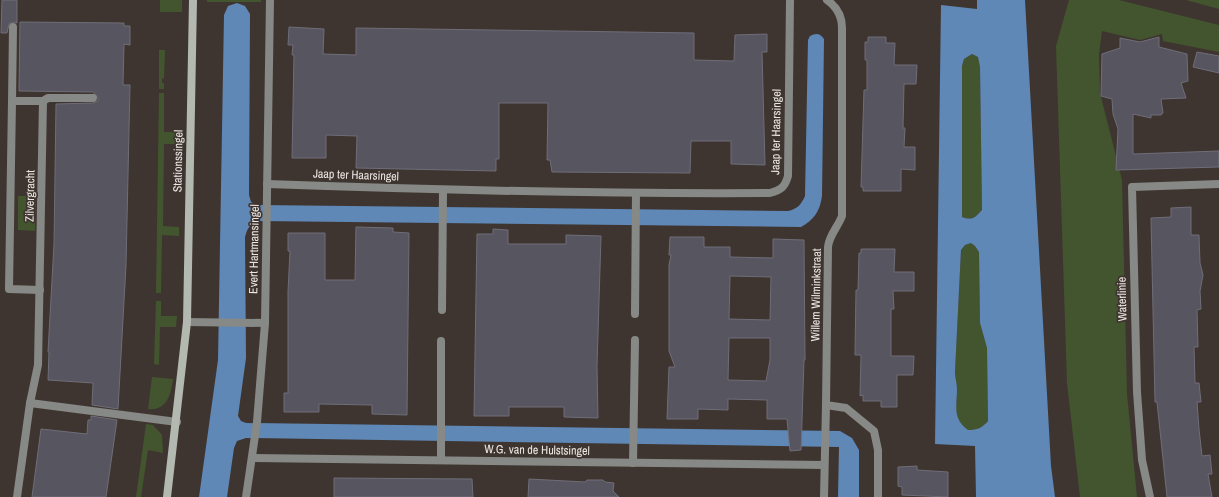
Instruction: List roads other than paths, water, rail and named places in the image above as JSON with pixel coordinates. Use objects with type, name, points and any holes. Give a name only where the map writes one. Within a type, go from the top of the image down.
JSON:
[{"type":"street","name":"Stationssingel","points":[[167,497],[177,422],[187,322],[193,0]]},
{"type":"street","name":"Evert Hartmansingel","points":[[246,497],[255,440],[266,323],[266,204],[270,0]]},
{"type":"street","name":"Jaap ter Haarsingel","points":[[267,184],[444,190],[636,193],[770,193],[779,190],[785,185],[788,176],[790,0]]},
{"type":"street","name":"Willem Wilminkstraat","points":[[824,497],[828,247],[830,237],[839,225],[842,216],[842,20],[839,12],[827,0]]},
{"type":"street","name":"Zilvergracht","points":[[14,27],[9,290],[40,290]]},
{"type":"street","points":[[12,101],[43,101],[48,98],[93,98]]},
{"type":"street","name":"Zilvergracht","points":[[17,497],[30,402],[38,365],[43,101]]},
{"type":"street","name":"Waterlinie","points":[[1150,497],[1142,460],[1137,392],[1132,187],[1219,184]]},
{"type":"street","points":[[442,310],[444,190]]},
{"type":"street","points":[[635,314],[636,193]]},
{"type":"street","points":[[187,322],[266,323]]},
{"type":"street","points":[[633,463],[635,340]]},
{"type":"street","points":[[440,459],[441,341]]},
{"type":"street","points":[[30,402],[177,422]]},
{"type":"street","points":[[826,405],[846,408],[874,431],[878,450],[878,497]]},
{"type":"street","name":"W.G. van de Hulstsingel","points":[[252,458],[440,459],[824,465]]},
{"type":"water","points":[[977,0],[1025,0],[1051,466],[1055,497],[976,497],[975,446],[935,444],[941,5],[977,9]],"holes":[[[972,54],[978,57],[980,67],[982,210],[969,219],[962,217],[962,66],[964,59]],[[971,243],[979,252],[980,323],[987,348],[988,421],[984,425],[974,430],[968,430],[957,416],[957,387],[955,372],[961,250],[965,245]]]},
{"type":"water","points":[[237,3],[245,6],[250,14],[249,195],[251,202],[257,205],[788,211],[796,208],[805,196],[808,40],[812,35],[818,34],[821,36],[824,39],[822,196],[820,206],[816,214],[801,227],[254,222],[249,228],[245,237],[246,358],[238,416],[241,421],[246,423],[840,431],[852,438],[859,450],[859,497],[838,497],[839,447],[246,438],[237,441],[234,448],[227,497],[199,497],[218,360],[224,15],[228,6]]}]
